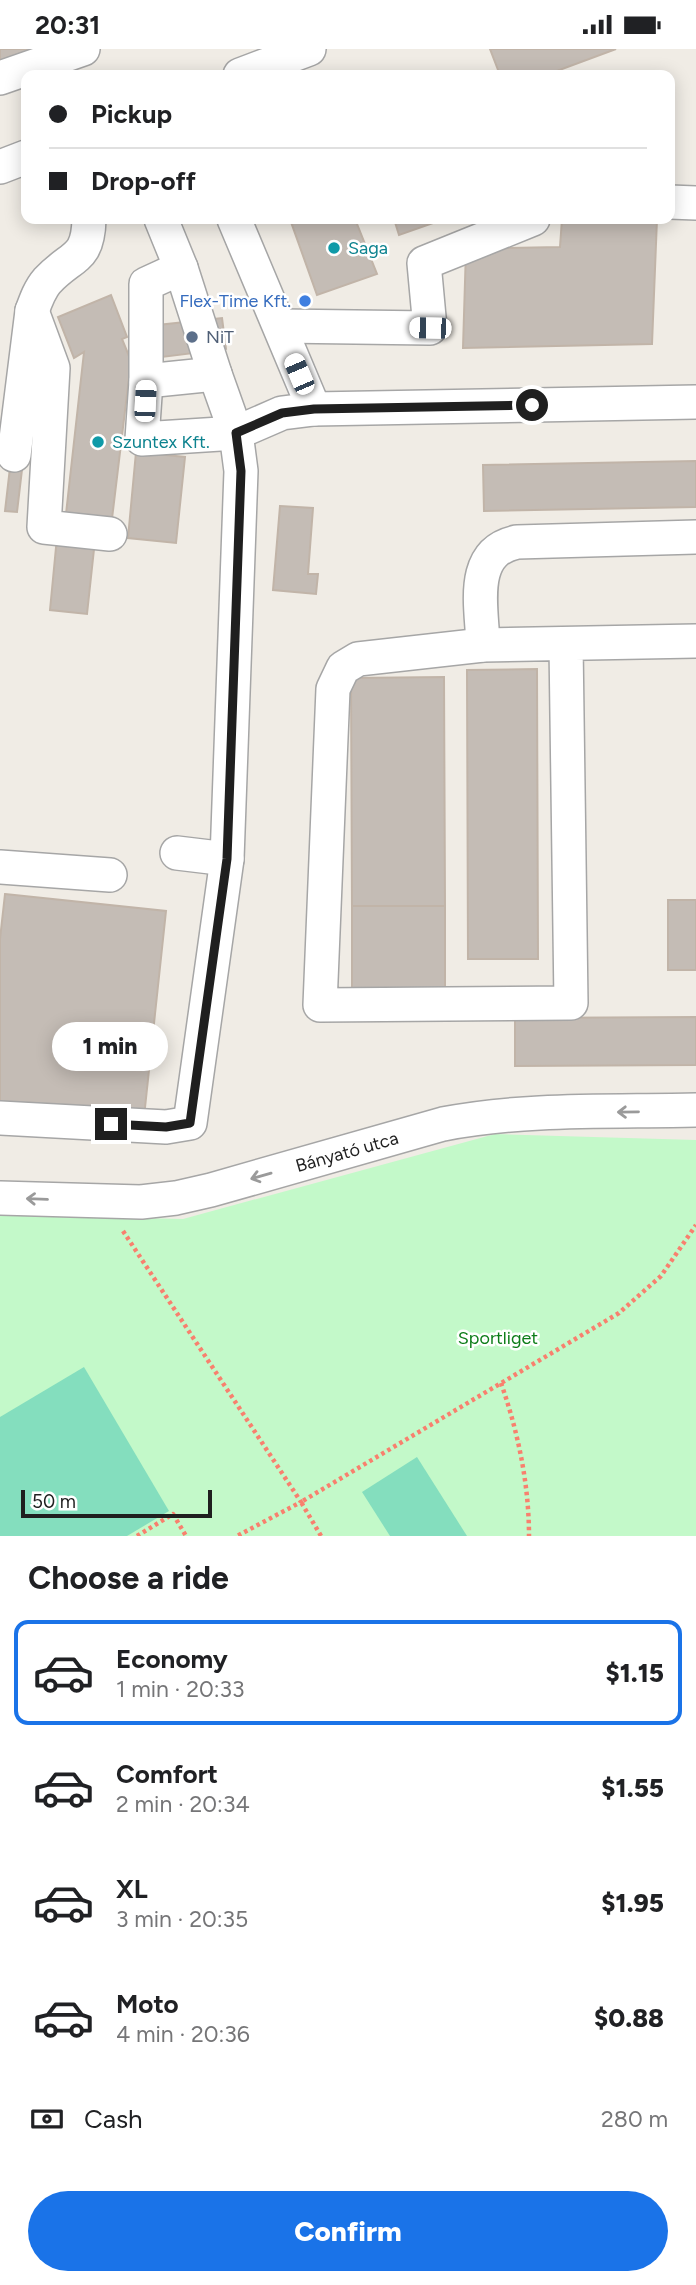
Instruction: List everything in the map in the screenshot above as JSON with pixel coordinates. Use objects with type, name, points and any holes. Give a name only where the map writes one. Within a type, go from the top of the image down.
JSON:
[{"type":"street","points":[[23,70],[83,49]]},
{"type":"street","points":[[253,70],[309,49]]},
{"type":"street","points":[[0,78],[21,71]]},
{"type":"street","points":[[0,167],[21,159]]},
{"type":"street","points":[[675,202],[696,204]]},
{"type":"street","points":[[14,455],[32,311],[48,280],[83,250],[89,239],[89,224]]},
{"type":"street","points":[[0,1118],[166,1127],[190,1123],[227,859],[241,471],[236,433],[181,268],[163,224]]},
{"type":"street","points":[[236,224],[279,325],[298,411]]},
{"type":"street","points":[[279,325],[430,328],[424,263],[521,224]]},
{"type":"street","points":[[181,268],[146,284],[146,381],[142,439],[236,433],[298,411],[696,402]]},
{"type":"street","points":[[32,311],[53,368],[44,527],[110,534]]},
{"type":"street","points":[[146,381],[215,374]]},
{"type":"street","points":[[483,645],[484,567],[489,558],[506,544],[696,537]]},
{"type":"street","points":[[566,644],[571,1003],[320,1005],[333,689],[337,677],[350,662],[483,645],[696,641]]},
{"type":"street","points":[[177,853],[227,859]]},
{"type":"street","points":[[0,867],[110,875]]},
{"type":"street","name":"Bányató utca","points":[[0,1198],[141,1202],[176,1198],[473,1118],[507,1114],[696,1110]]},
{"type":"path","points":[[237,1536],[301,1502],[618,1313],[661,1276],[696,1225]]},
{"type":"path","points":[[111,1231],[125,1231],[321,1536]]},
{"type":"path","points":[[501,1383],[515,1422],[529,1506],[529,1536]]},
{"type":"path","points":[[137,1536],[173,1514],[186,1536]]},
{"type":"green space","name":"Sportliget","points":[[495,1134],[696,1140],[696,1536],[0,1536],[0,1215],[183,1219]]},
{"type":"green space","points":[[84,1367],[169,1511],[127,1536],[0,1536],[0,1417]]},
{"type":"green space","points":[[417,1457],[467,1536],[390,1536],[362,1492]]},
{"type":"building","points":[[0,49],[32,49],[0,61]]},
{"type":"building","points":[[490,49],[616,49],[559,70],[498,70]]},
{"type":"building","name":"Saga","points":[[292,224],[357,224],[377,274],[317,295]]},
{"type":"building","points":[[396,224],[430,224],[399,235]]},
{"type":"building","points":[[562,224],[657,224],[652,344],[463,348],[466,249],[560,247]]},
{"type":"building","name":"Szuntex Kft.","points":[[111,295],[127,337],[122,339],[131,361],[111,527],[65,523],[84,352],[74,358],[58,317]]},
{"type":"building","name":"NiT","points":[[222,318],[226,349],[162,357],[158,325]]},
{"type":"building","points":[[136,452],[185,457],[176,543],[128,538]]},
{"type":"building","points":[[11,459],[23,461],[17,512],[5,511]]},
{"type":"building","points":[[696,461],[696,507],[484,511],[483,465]]},
{"type":"building","points":[[280,506],[313,508],[308,574],[318,574],[316,594],[273,590]]},
{"type":"building","points":[[57,537],[95,540],[87,614],[50,610]]},
{"type":"building","points":[[537,669],[538,959],[468,959],[467,670]]},
{"type":"building","points":[[444,677],[445,906],[352,906],[351,678]]},
{"type":"building","points":[[5,894],[166,911],[144,1117],[0,1102],[0,939]]},
{"type":"building","points":[[668,900],[696,900],[696,970],[668,970]]},
{"type":"building","points":[[352,906],[445,906],[445,989],[352,989]]},
{"type":"building","points":[[696,1017],[696,1065],[515,1066],[515,1018]]},
{"type":"place","name":"Saga","points":[[334,248]]},
{"type":"place","name":"Flex-Time Kft.","points":[[305,301]]},
{"type":"place","name":"NiT","points":[[192,337]]},
{"type":"place","name":"Szuntex Kft.","points":[[98,442]]},
{"type":"route","points":[[111,1124],[166,1127],[190,1123],[227,859],[241,471],[236,433],[282,413],[314,409],[532,405]]}]
